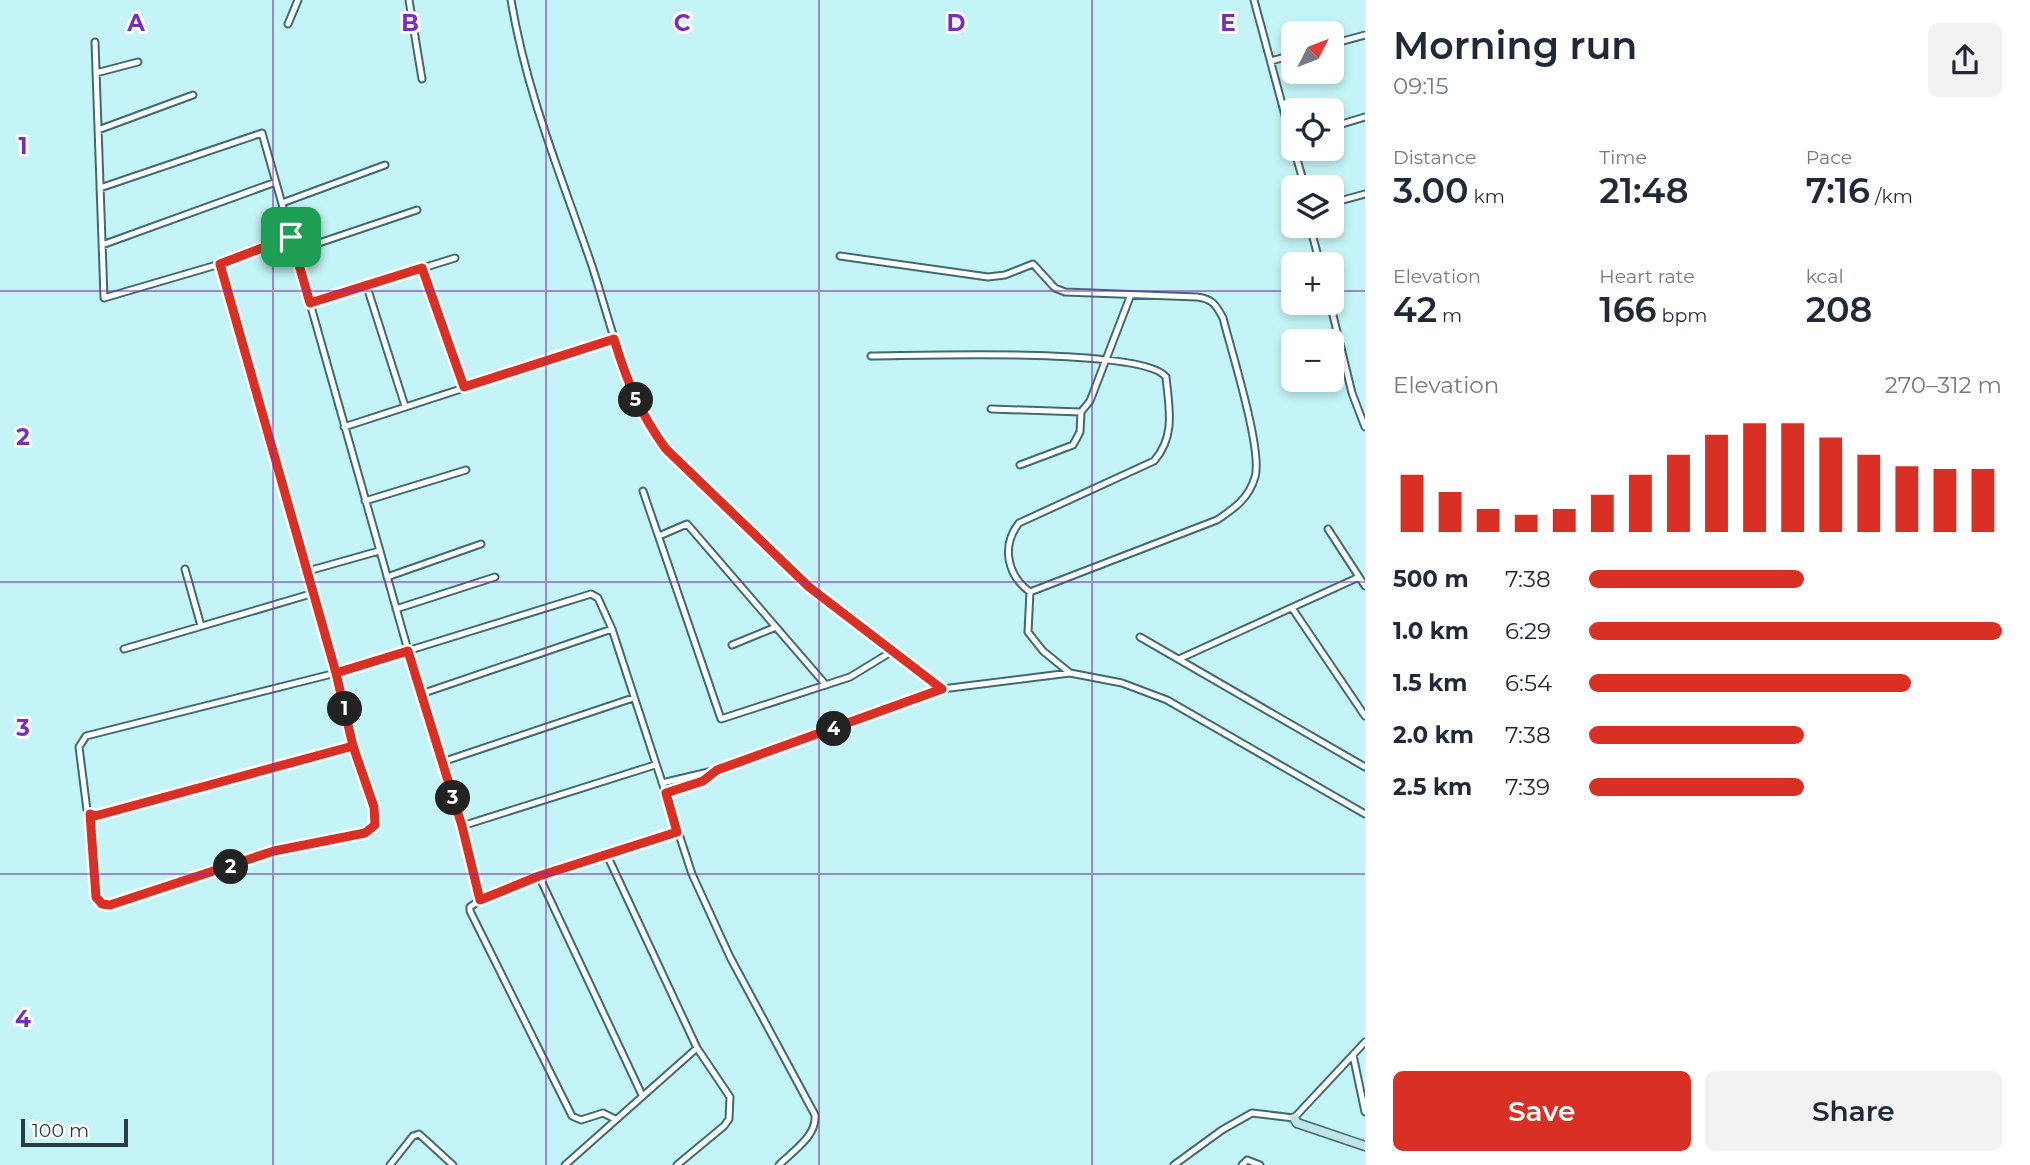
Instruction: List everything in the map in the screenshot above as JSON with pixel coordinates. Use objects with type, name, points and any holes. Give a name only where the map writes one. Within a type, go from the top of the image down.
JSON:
[{"type":"street","points":[[288,24],[298,0]]},
{"type":"street","points":[[410,0],[422,79]]},
{"type":"street","points":[[510,0],[520,58],[531,98],[627,381],[647,423],[666,449],[809,587],[942,689]]},
{"type":"street","points":[[1254,0],[1281,98]]},
{"type":"street","points":[[1344,41],[1365,35]]},
{"type":"street","points":[[94,42],[104,298],[220,264],[291,237]]},
{"type":"street","points":[[1271,61],[1281,58]]},
{"type":"street","points":[[96,72],[138,62]]},
{"type":"street","points":[[98,130],[193,95]]},
{"type":"street","points":[[1344,123],[1365,117]]},
{"type":"street","points":[[100,188],[262,133],[379,551],[462,826],[480,900]]},
{"type":"street","points":[[282,204],[385,165]]},
{"type":"street","points":[[102,245],[276,182]]},
{"type":"street","points":[[1344,200],[1365,194]]},
{"type":"street","points":[[295,251],[417,210]]},
{"type":"street","points":[[840,256],[988,277],[1005,275],[1033,264],[1055,288],[1065,292],[1130,297],[1197,297],[1209,299],[1216,304],[1223,318],[1258,461],[1250,492],[1239,506],[1217,520],[1030,592]]},
{"type":"street","points":[[310,303],[455,258]]},
{"type":"street","points":[[220,264],[314,593],[336,673],[353,746],[374,807],[375,825],[371,830],[274,851],[110,905],[102,904],[96,897],[90,814],[87,810],[79,747],[86,736],[336,673],[583,594],[598,598],[612,629],[692,874],[730,957],[815,1115],[816,1125],[809,1135],[779,1165]]},
{"type":"street","points":[[422,268],[464,387]]},
{"type":"street","points":[[367,287],[405,406]]},
{"type":"street","points":[[1020,465],[1073,445],[1080,432],[1081,412],[1090,401],[1103,360],[1130,297]]},
{"type":"street","points":[[1333,315],[1353,393],[1365,427]]},
{"type":"street","points":[[344,427],[614,339]]},
{"type":"street","points":[[871,356],[1072,356],[1161,371],[1166,377],[1171,427],[1162,452],[1144,468],[1019,523],[1010,535],[1006,549],[1017,582],[1030,592]]},
{"type":"street","points":[[991,409],[1081,412]]},
{"type":"street","points":[[365,501],[466,470]]},
{"type":"street","points":[[643,491],[721,719],[850,677],[891,652]]},
{"type":"street","points":[[659,536],[687,524],[826,685]]},
{"type":"street","points":[[1328,529],[1365,586]]},
{"type":"street","points":[[387,577],[481,544]]},
{"type":"street","points":[[307,571],[379,551]]},
{"type":"street","points":[[185,569],[201,626]]},
{"type":"street","points":[[396,609],[495,577]]},
{"type":"street","points":[[1179,660],[1359,577]]},
{"type":"street","points":[[1030,592],[1028,632],[1043,651],[1070,673]]},
{"type":"street","points":[[124,649],[314,593]]},
{"type":"street","points":[[1292,608],[1365,716]]},
{"type":"street","points":[[732,645],[776,627]]},
{"type":"street","points":[[421,694],[612,629]]},
{"type":"street","points":[[1140,636],[1365,768]]},
{"type":"street","points":[[662,783],[717,770],[942,689],[1070,673],[1122,682],[1167,701],[1365,814]]},
{"type":"street","points":[[442,762],[633,698]]},
{"type":"street","points":[[90,814],[95,816],[353,746]]},
{"type":"street","points":[[462,826],[655,765]]},
{"type":"street","points":[[666,793],[703,781],[717,770]]},
{"type":"street","points":[[615,1119],[604,1113],[581,1120],[572,1116],[470,907],[480,900],[539,876],[677,832]]},
{"type":"street","points":[[607,855],[697,1048],[723,1084],[732,1106],[723,1126],[677,1165]]},
{"type":"street","points":[[539,876],[642,1095]]},
{"type":"street","points":[[1294,1118],[1365,1042]]},
{"type":"street","points":[[565,1165],[697,1048]]},
{"type":"street","points":[[1353,1055],[1365,1112]]},
{"type":"street","points":[[1174,1165],[1222,1130],[1252,1113],[1294,1118]]},
{"type":"street","points":[[1294,1118],[1297,1123],[1365,1146]]},
{"type":"street","points":[[390,1165],[413,1136],[419,1134],[453,1165]]},
{"type":"street","points":[[1245,1164],[1260,1165]]},
{"type":"route","points":[[291,237],[220,264],[336,673],[353,746],[95,816],[90,814],[96,897],[102,904],[110,905],[274,851],[371,830],[375,825],[374,807],[353,746],[336,673],[408,651],[462,826],[480,900],[539,876],[677,832],[666,793],[703,781],[713,776],[717,770],[942,689],[809,587],[666,449],[647,423],[627,381],[614,339],[464,387],[422,268],[310,303],[291,237]]}]
